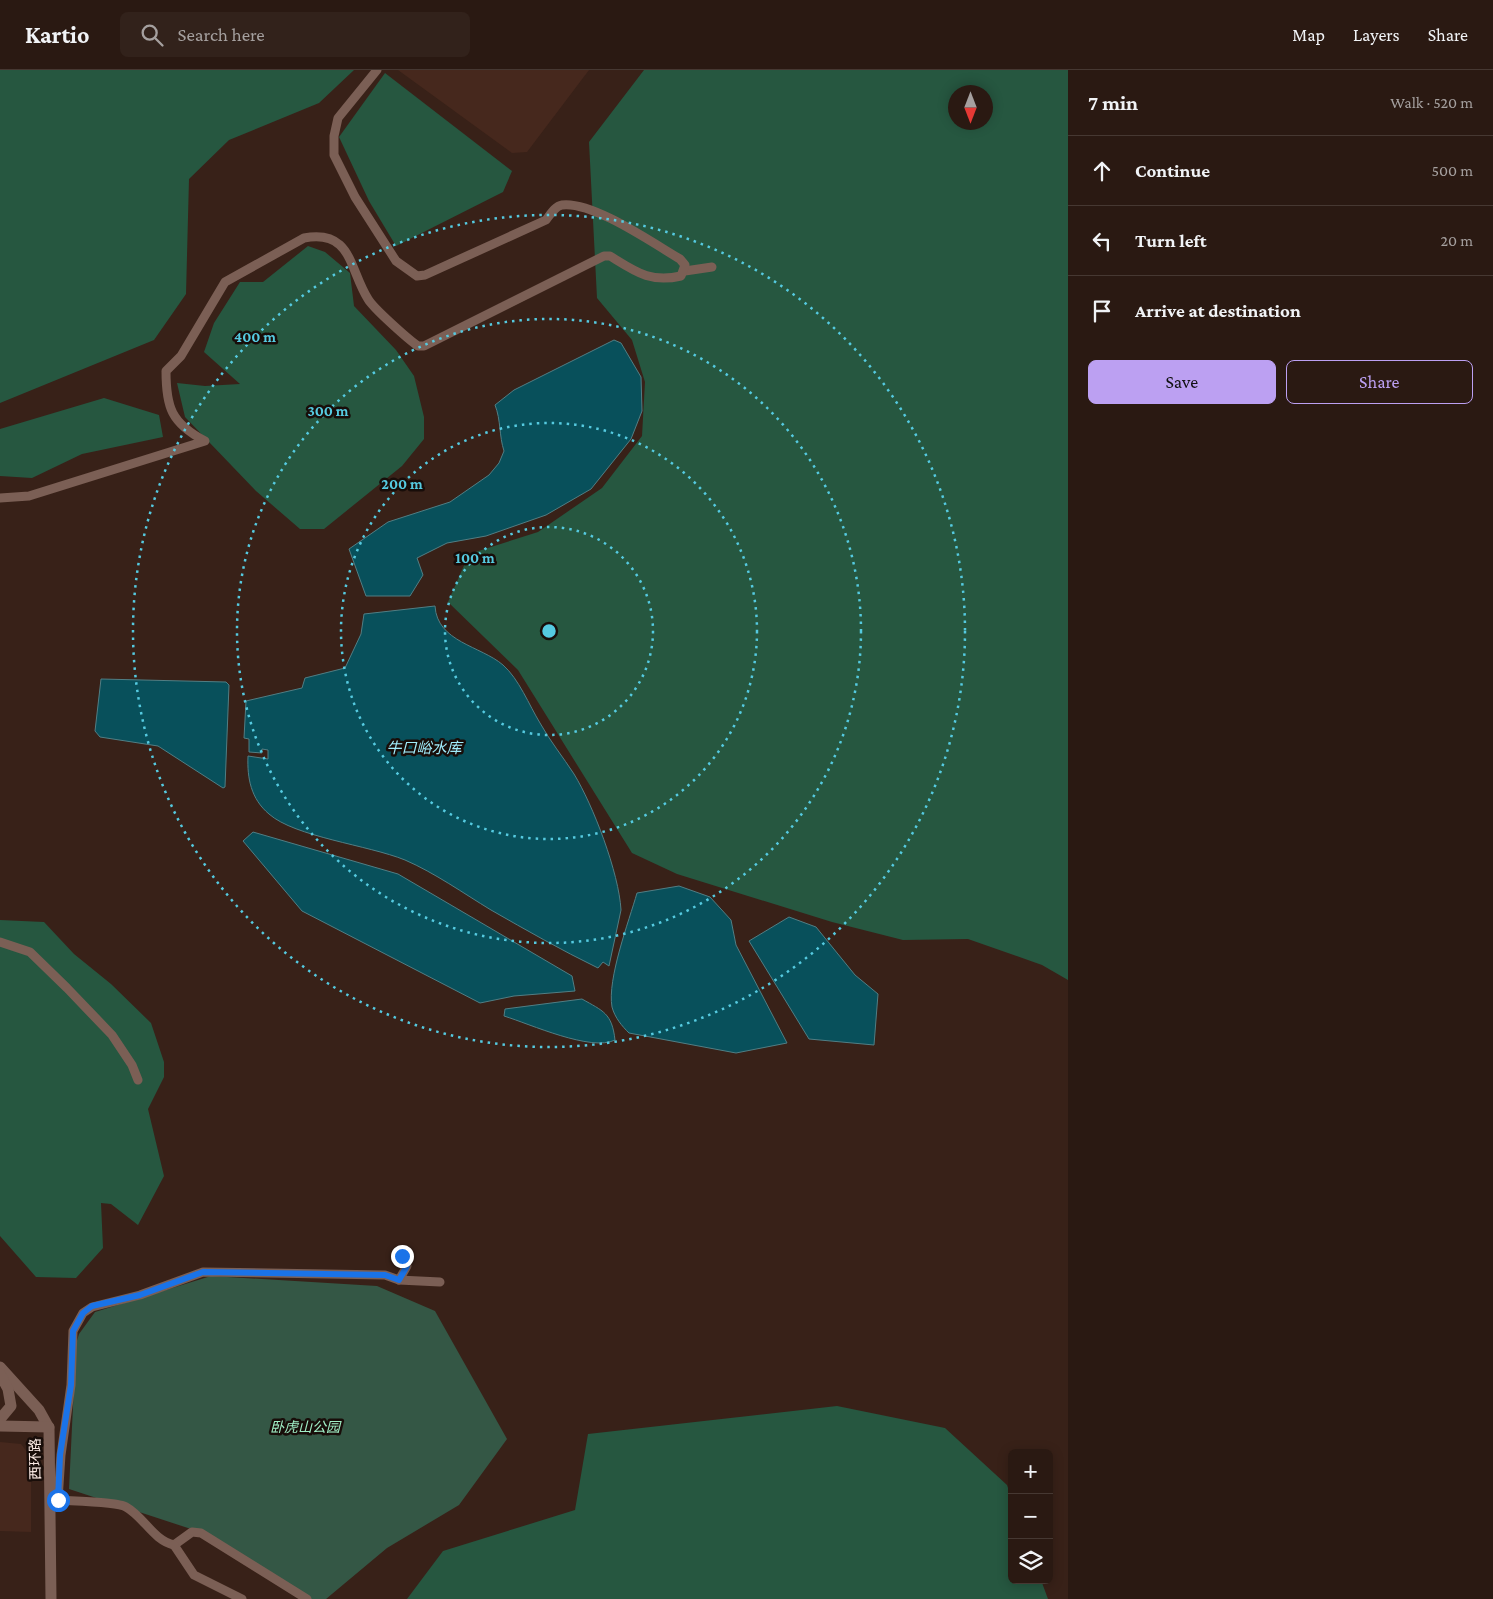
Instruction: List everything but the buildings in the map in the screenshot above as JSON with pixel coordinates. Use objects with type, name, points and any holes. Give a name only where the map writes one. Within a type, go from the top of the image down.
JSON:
[{"type":"main road","name":"西环路","points":[[0,1367],[45,1423],[54,1504],[51,1599]]},
{"type":"main road","name":"西环路","points":[[0,1374],[45,1423],[47,1599]]},
{"type":"main road","points":[[0,1374],[10,1400],[9,1411],[0,1421]]},
{"type":"main road","points":[[0,1421],[45,1423]]},
{"type":"street","points":[[0,498],[29,496],[205,441],[193,435],[169,409],[166,395],[166,371],[181,356],[224,282],[304,238],[319,235],[335,240],[346,254],[373,307],[418,346],[424,346],[504,308],[604,256],[610,256],[641,276],[661,280],[682,276],[685,271],[685,265],[680,259],[609,218],[588,209],[562,205],[557,207],[546,220],[425,276],[417,276],[396,262],[355,197],[334,155],[334,136],[338,118],[377,70]]},
{"type":"street","points":[[685,271],[712,267]]},
{"type":"street","points":[[0,942],[30,952],[67,988],[112,1035],[132,1065],[138,1080]]},
{"type":"street","points":[[399,1280],[407,1266],[402,1256]]},
{"type":"street","points":[[242,1599],[194,1574],[174,1544],[153,1533],[126,1506],[54,1504],[71,1385],[73,1331],[83,1313],[92,1306],[140,1295],[203,1272],[385,1275],[399,1280],[440,1282]]},
{"type":"street","points":[[174,1544],[192,1532],[201,1533],[307,1599]]},
{"type":"shaded area","points":[[398,70],[589,70],[527,152],[512,153]]},
{"type":"shaded area","points":[[0,1442],[21,1444],[31,1457],[31,1532],[0,1531]]},
{"type":"green space","points":[[0,70],[354,70],[319,103],[229,140],[189,179],[186,294],[154,340],[0,403]]},
{"type":"green space","points":[[644,70],[1068,70],[1068,980],[1042,965],[968,939],[903,940],[832,922],[677,874],[632,853],[518,670],[448,602],[469,554],[538,532],[602,488],[642,436],[645,382],[632,340],[597,298],[589,142]]},
{"type":"green space","points":[[385,73],[512,171],[503,192],[396,246],[369,201],[339,137]]},
{"type":"green space","points":[[308,246],[325,252],[350,273],[354,306],[396,350],[414,376],[424,417],[424,439],[402,466],[324,529],[300,529],[256,491],[185,417],[177,383],[205,386],[240,384],[204,352],[214,323],[240,282],[263,282]]},
{"type":"green space","points":[[104,398],[159,415],[163,437],[82,454],[32,478],[0,476],[0,429]]},
{"type":"green space","points":[[0,920],[44,922],[74,954],[111,984],[151,1023],[164,1062],[164,1077],[148,1109],[164,1176],[138,1225],[111,1204],[101,1203],[103,1248],[76,1278],[36,1277],[0,1236]]},
{"type":"green space","name":"卧虎山公园","points":[[211,1276],[377,1286],[435,1311],[507,1439],[459,1505],[387,1548],[326,1599],[309,1599],[191,1529],[69,1489],[76,1344],[79,1334],[95,1312]]},
{"type":"green space","points":[[837,1406],[945,1428],[1007,1485],[1008,1584],[1042,1584],[1048,1599],[407,1599],[443,1551],[575,1510],[588,1434]]},
{"type":"water","points":[[614,340],[621,343],[641,377],[642,411],[631,439],[591,489],[546,515],[486,536],[447,543],[417,558],[423,575],[410,596],[366,596],[349,549],[388,522],[450,502],[489,475],[499,463],[504,451],[495,405],[514,390]]},
{"type":"water","name":"牛口峪水库","points":[[435,606],[443,628],[462,642],[494,658],[514,677],[544,730],[574,774],[589,803],[610,859],[621,910],[609,966],[603,962],[598,968],[571,954],[405,860],[314,835],[281,822],[263,808],[254,795],[249,780],[248,756],[268,759],[268,750],[262,749],[262,753],[249,752],[249,739],[244,738],[246,701],[302,688],[305,678],[345,668],[361,634],[364,614]]},
{"type":"water","points":[[101,679],[226,682],[229,685],[225,787],[223,788],[158,746],[100,737],[95,731]]},
{"type":"water","points":[[253,832],[398,874],[572,976],[575,991],[514,996],[480,1003],[302,911],[243,841]]},
{"type":"water","points":[[679,886],[710,897],[731,920],[736,945],[787,1043],[736,1053],[629,1033],[619,1022],[612,1007],[611,995],[620,950],[637,893]]},
{"type":"water","points":[[789,917],[816,927],[855,975],[878,994],[874,1045],[809,1039],[749,941]]},
{"type":"water","points":[[582,999],[601,1010],[609,1018],[615,1040],[604,1043],[576,1040],[504,1016],[505,1009]]},
{"type":"route","points":[[58,1500],[60,1455],[71,1385],[73,1331],[83,1313],[92,1306],[157,1290],[203,1272],[288,1275],[385,1275],[399,1280],[407,1266],[402,1256]]}]
